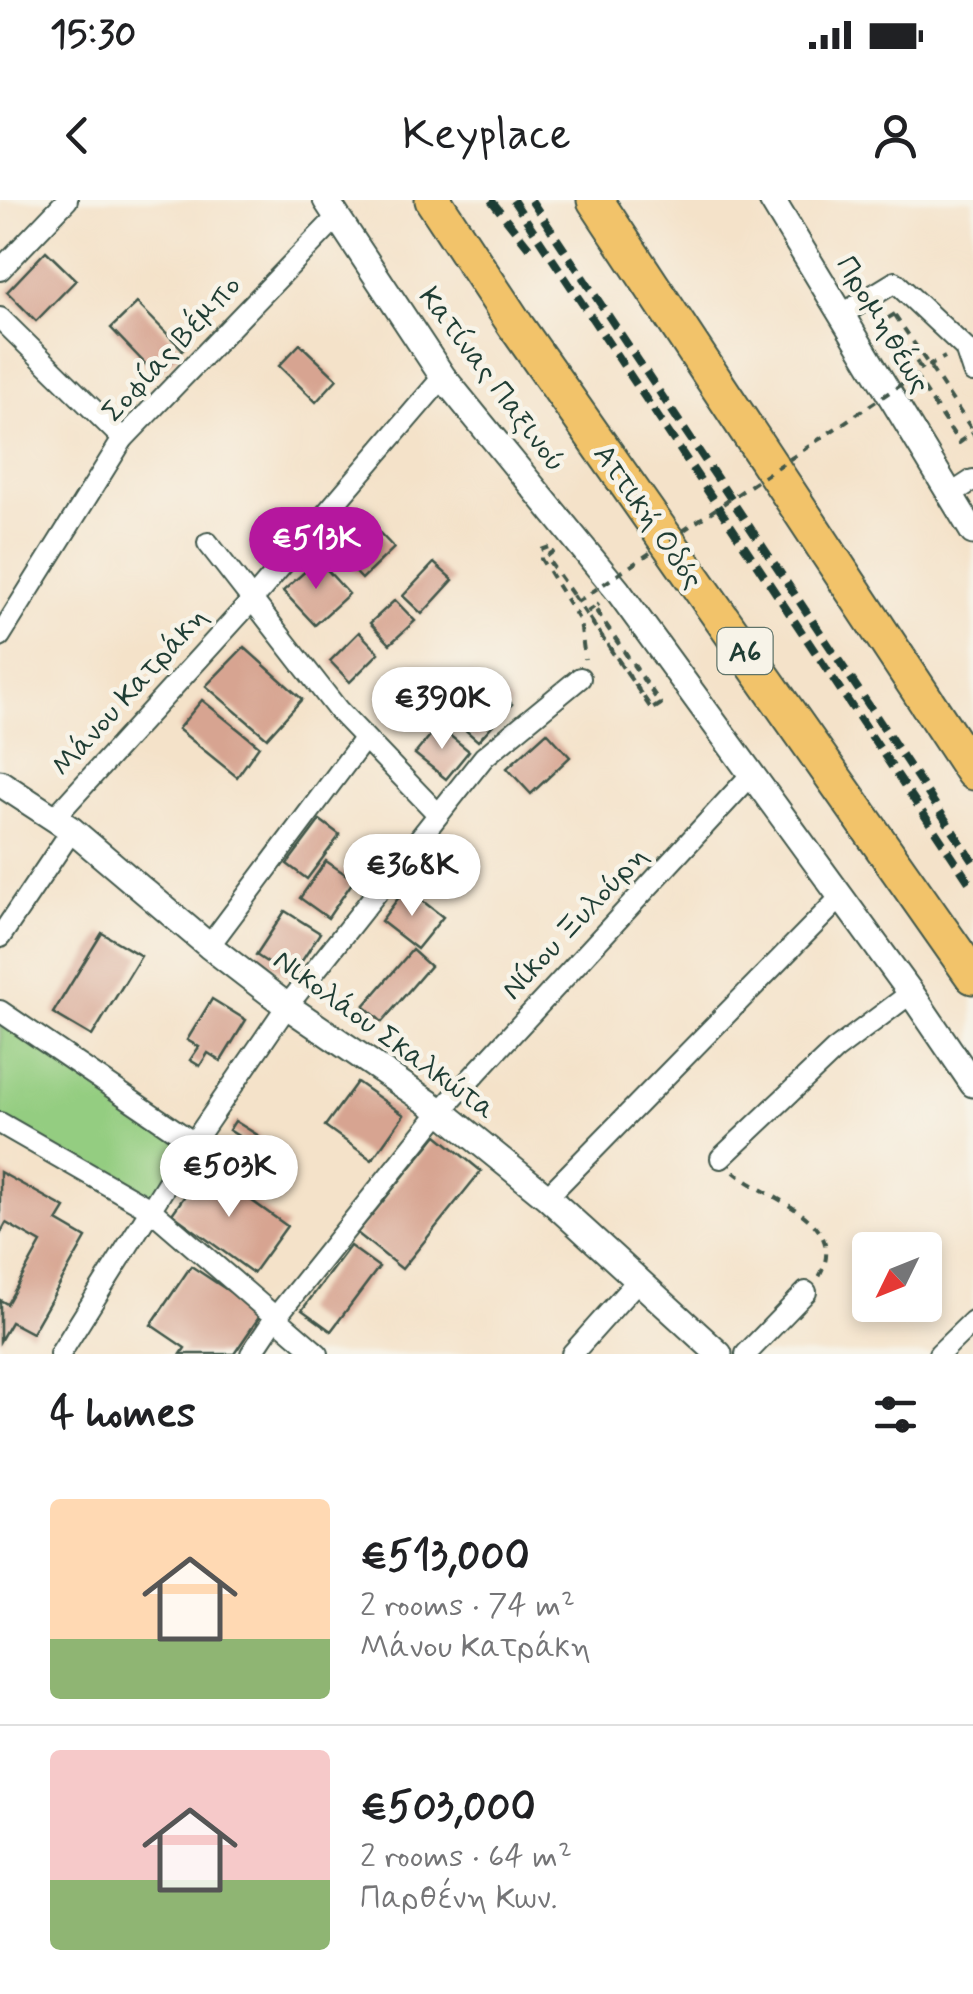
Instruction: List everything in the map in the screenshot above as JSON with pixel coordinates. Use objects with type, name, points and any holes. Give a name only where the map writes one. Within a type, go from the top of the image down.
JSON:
[{"type":"highway","name":"Αττική Οδός","points":[[432,200],[528,343],[973,976]]},
{"type":"highway","points":[[595,200],[973,772]]},
{"type":"street","points":[[0,270],[67,200]]},
{"type":"street","name":"Προμηθέως","points":[[772,200],[973,532]]},
{"type":"street","name":"Κατίνας Παξινού","points":[[332,208],[443,377],[618,591],[973,1084]]},
{"type":"street","name":"Σοφίας Βέμπο","points":[[0,636],[123,439],[332,208]]},
{"type":"street","points":[[841,314],[896,282],[965,348],[973,372]]},
{"type":"street","points":[[0,318],[123,439]]},
{"type":"street","name":"Μάνου Κατράκη","points":[[0,938],[63,824],[443,377]]},
{"type":"street","points":[[950,494],[973,480]]},
{"type":"street","points":[[208,543],[364,739],[437,813]]},
{"type":"street","points":[[60,1354],[150,1210],[287,1006],[484,757],[580,678]]},
{"type":"street","points":[[210,946],[364,739]]},
{"type":"street","name":"Νίκου Ξυλούρη","points":[[251,1354],[275,1318],[441,1111],[752,774]]},
{"type":"street","name":"Νικολάου Σκαλκώτα","points":[[0,783],[63,824],[287,1006],[441,1111],[547,1197],[719,1354]]},
{"type":"street","points":[[547,1197],[840,898]]},
{"type":"street","points":[[720,1158],[835,1050],[910,993]]},
{"type":"street","points":[[0,1011],[194,1143]]},
{"type":"street","points":[[0,1123],[150,1210],[318,1354]]},
{"type":"street","points":[[572,1354],[639,1279]]},
{"type":"street","points":[[746,1354],[806,1292]]},
{"type":"street","points":[[939,1354],[973,1322]]},
{"type":"path","points":[[895,314],[973,432],[959,443],[880,324],[895,314]]},
{"type":"path","points":[[577,602],[922,370],[901,338]]},
{"type":"path","points":[[934,372],[973,432]]},
{"type":"path","points":[[915,375],[959,442],[973,432]]},
{"type":"path","points":[[556,549],[546,547],[539,554],[580,620],[586,666],[580,678]]},
{"type":"path","points":[[548,559],[652,710],[661,704],[594,608],[586,613],[652,709],[660,704],[597,612]]},
{"type":"path","points":[[720,1158],[750,1186],[797,1210],[822,1233],[828,1249],[826,1265],[806,1292]]},
{"type":"green space","points":[[0,1011],[194,1143],[150,1209],[0,1123]]},
{"type":"building","points":[[46,251],[76,280],[36,321],[7,292]]},
{"type":"building","points":[[137,303],[183,350],[156,375],[111,328]]},
{"type":"building","points":[[300,344],[337,379],[316,402],[279,366]]},
{"type":"building","points":[[356,508],[394,548],[362,579],[323,538]]},
{"type":"building","points":[[318,560],[349,594],[315,625],[283,591]]},
{"type":"building","points":[[434,563],[453,580],[422,614],[403,596]]},
{"type":"building","points":[[395,600],[415,621],[390,644],[370,623]]},
{"type":"building","points":[[359,632],[379,653],[350,682],[330,661]]},
{"type":"building","points":[[244,647],[302,699],[267,738],[206,686]]},
{"type":"building","points":[[474,688],[492,704],[501,694],[512,704],[478,741],[463,728],[471,719],[457,707]]},
{"type":"building","points":[[202,700],[259,746],[237,777],[178,729]]},
{"type":"building","points":[[438,726],[469,751],[446,779],[415,754]]},
{"type":"building","points":[[547,732],[570,757],[531,794],[507,768]]},
{"type":"building","points":[[320,820],[340,835],[307,879],[287,864]]},
{"type":"building","points":[[326,861],[354,880],[328,918],[300,898]]},
{"type":"building","points":[[406,888],[443,917],[417,949],[381,921]]},
{"type":"building","points":[[285,911],[320,933],[291,978],[256,955]]},
{"type":"building","points":[[102,933],[141,956],[92,1036],[53,1013]]},
{"type":"building","points":[[412,950],[430,966],[382,1022],[364,1006]]},
{"type":"building","points":[[212,999],[246,1020],[221,1061],[208,1053],[200,1066],[190,1060],[199,1047],[187,1040]]},
{"type":"building","points":[[357,1082],[404,1115],[372,1160],[325,1126]]},
{"type":"building","points":[[235,1121],[259,1136],[253,1145],[229,1130]]},
{"type":"building","points":[[437,1135],[481,1171],[402,1269],[357,1233]]},
{"type":"building","points":[[205,1167],[287,1226],[253,1273],[172,1214]]},
{"type":"building","points":[[0,1172],[65,1208],[57,1221],[86,1238],[32,1333],[11,1322],[0,1341],[0,1300],[7,1304],[41,1243],[6,1223],[0,1234]]},
{"type":"building","points":[[350,1246],[379,1267],[331,1331],[302,1310]]},
{"type":"building","points":[[191,1266],[262,1313],[234,1354],[181,1354],[185,1348],[151,1325]]},
{"type":"railway","points":[[491,200],[530,249]]},
{"type":"railway","points":[[513,200],[973,888]]},
{"type":"railway","points":[[531,200],[973,861]]}]
